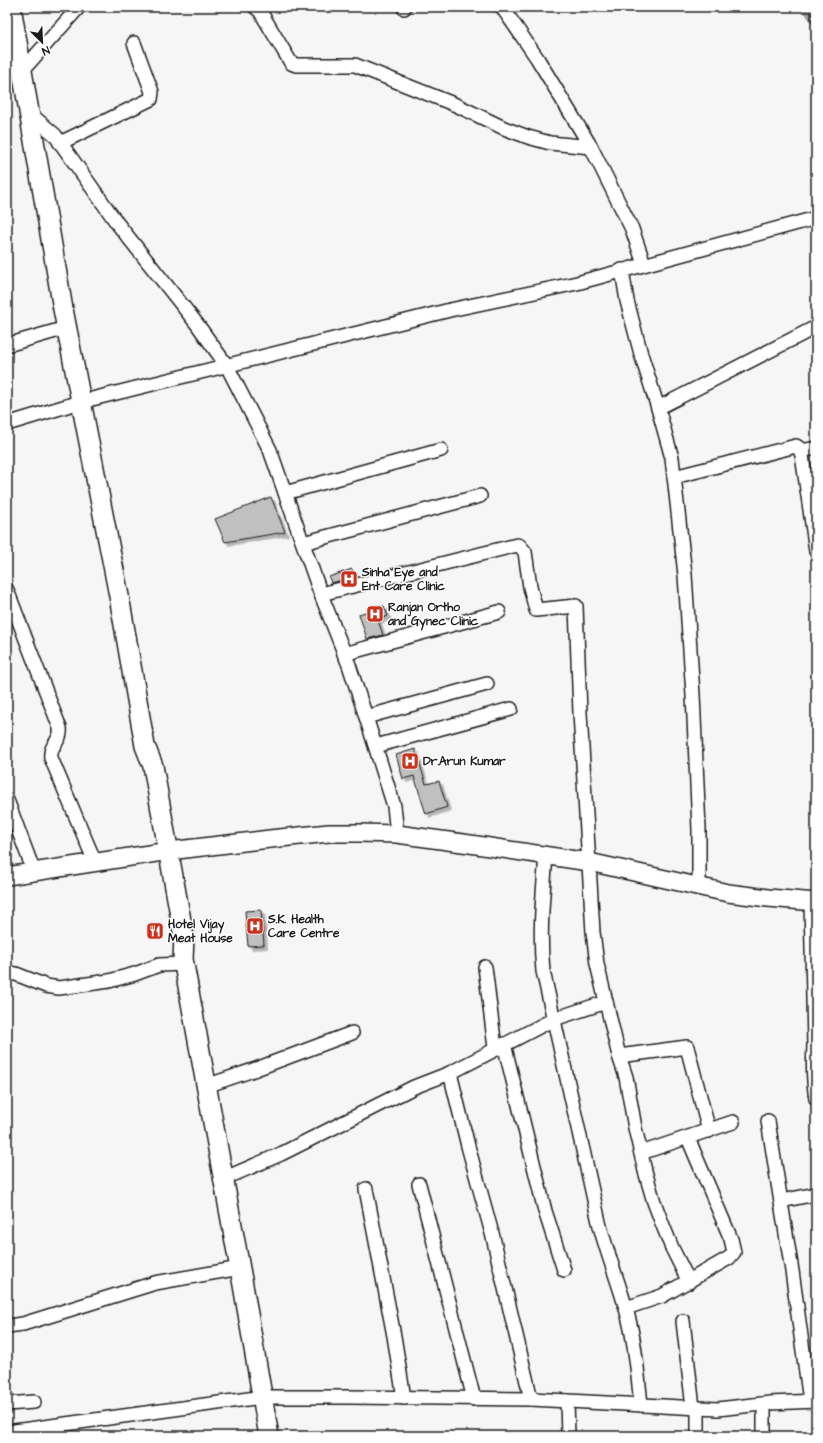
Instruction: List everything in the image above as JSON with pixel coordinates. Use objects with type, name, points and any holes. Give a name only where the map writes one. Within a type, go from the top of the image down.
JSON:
[{"type":"highway","points":[[11,7],[66,328],[119,596],[145,746],[153,766],[163,852],[184,937],[184,961],[269,1436]]},
{"type":"main road","points":[[7,876],[163,852],[329,834],[397,834],[589,862],[728,893],[814,901]]},
{"type":"street","points":[[21,72],[79,7]]},
{"type":"street","points":[[255,7],[262,15],[291,63],[296,65],[355,64],[456,105],[504,128],[528,137],[550,143],[591,147]]},
{"type":"street","points":[[502,7],[537,58],[591,147],[632,229],[644,264]]},
{"type":"street","points":[[60,143],[151,99],[152,92],[134,43]]},
{"type":"street","points":[[28,112],[55,135],[117,222],[197,324],[227,366],[270,450],[376,746],[394,806],[397,834]]},
{"type":"street","points":[[7,424],[80,402],[443,312],[577,283],[816,218]]},
{"type":"street","points":[[622,270],[627,301],[640,354],[658,408],[672,458],[684,575],[693,695],[699,829],[699,887]]},
{"type":"street","points":[[658,408],[816,327]]},
{"type":"street","points":[[7,345],[66,328]]},
{"type":"street","points":[[674,477],[796,446],[801,451],[816,552]]},
{"type":"street","points":[[801,451],[816,448]]},
{"type":"street","points":[[285,493],[441,450]]},
{"type":"street","points":[[303,543],[480,496]]},
{"type":"street","points":[[321,594],[517,545],[520,546],[525,552],[530,587],[536,610],[576,606],[580,713],[593,932],[597,964],[619,1056],[626,1077],[635,1128],[654,1202],[672,1248],[689,1282]]},
{"type":"street","points":[[7,590],[60,728],[60,735],[50,751],[50,758],[95,862]]},
{"type":"street","points":[[344,654],[499,612]]},
{"type":"street","points":[[366,717],[487,684]]},
{"type":"street","points":[[376,746],[511,709]]},
{"type":"street","points":[[7,800],[34,872]]},
{"type":"street","points":[[546,856],[540,945],[543,971],[599,1222],[607,1252],[626,1308],[633,1336],[641,1405]]},
{"type":"street","points":[[814,901],[813,1083],[816,1099]]},
{"type":"street","points":[[7,973],[16,974],[46,986],[59,988],[109,981],[135,974],[158,965],[184,961]]},
{"type":"street","points":[[485,967],[500,1046],[545,1210],[564,1270]]},
{"type":"street","points":[[223,1179],[281,1154],[414,1087],[450,1073],[554,1019],[606,1002]]},
{"type":"street","points":[[206,1086],[352,1033]]},
{"type":"street","points":[[619,1056],[687,1047],[709,1131]]},
{"type":"street","points":[[450,1073],[493,1237],[530,1399]]},
{"type":"street","points":[[7,1432],[262,1397],[530,1399],[718,1409],[813,1401],[768,1121]]},
{"type":"street","points":[[641,1153],[733,1122]]},
{"type":"street","points":[[626,1308],[662,1296],[689,1282],[732,1256],[734,1249],[731,1239],[688,1138]]},
{"type":"street","points":[[419,1184],[474,1399]]},
{"type":"street","points":[[366,1189],[394,1336],[404,1398]]},
{"type":"street","points":[[781,1201],[816,1194]]},
{"type":"street","points":[[7,1326],[23,1324],[155,1283],[240,1268]]},
{"type":"street","points":[[682,1321],[698,1436]]},
{"type":"street","points":[[567,1401],[568,1436]]},
{"type":"street","points":[[7,1404],[34,1402]]},
{"type":"street","points":[[764,1404],[764,1436]]},
{"type":"shaded area","points":[[802,7],[816,7],[816,29]]},
{"type":"building","points":[[271,497],[285,532],[225,542],[215,519]]},
{"type":"building","points":[[352,569],[354,577],[331,583],[329,577]]},
{"type":"building","points":[[384,606],[388,616],[378,620],[383,635],[367,639],[359,614]]},
{"type":"building","points":[[415,749],[426,784],[439,781],[447,807],[426,814],[414,776],[403,779],[396,755]]},
{"type":"building","points":[[261,910],[264,945],[248,946],[245,911]]},
{"type":"place","name":"Sinha Eye and Ent Care Clinic","points":[[349,579]]},
{"type":"place","name":"Ranjan Ortho and Gynec Clinic","points":[[375,614]]},
{"type":"place","name":"Dr.Arun Kumar","points":[[410,761]]},
{"type":"place","name":"S.K. Health Care Centre","points":[[255,926]]},
{"type":"place","name":"Hotel Vijay Meat House","points":[[155,931]]}]
